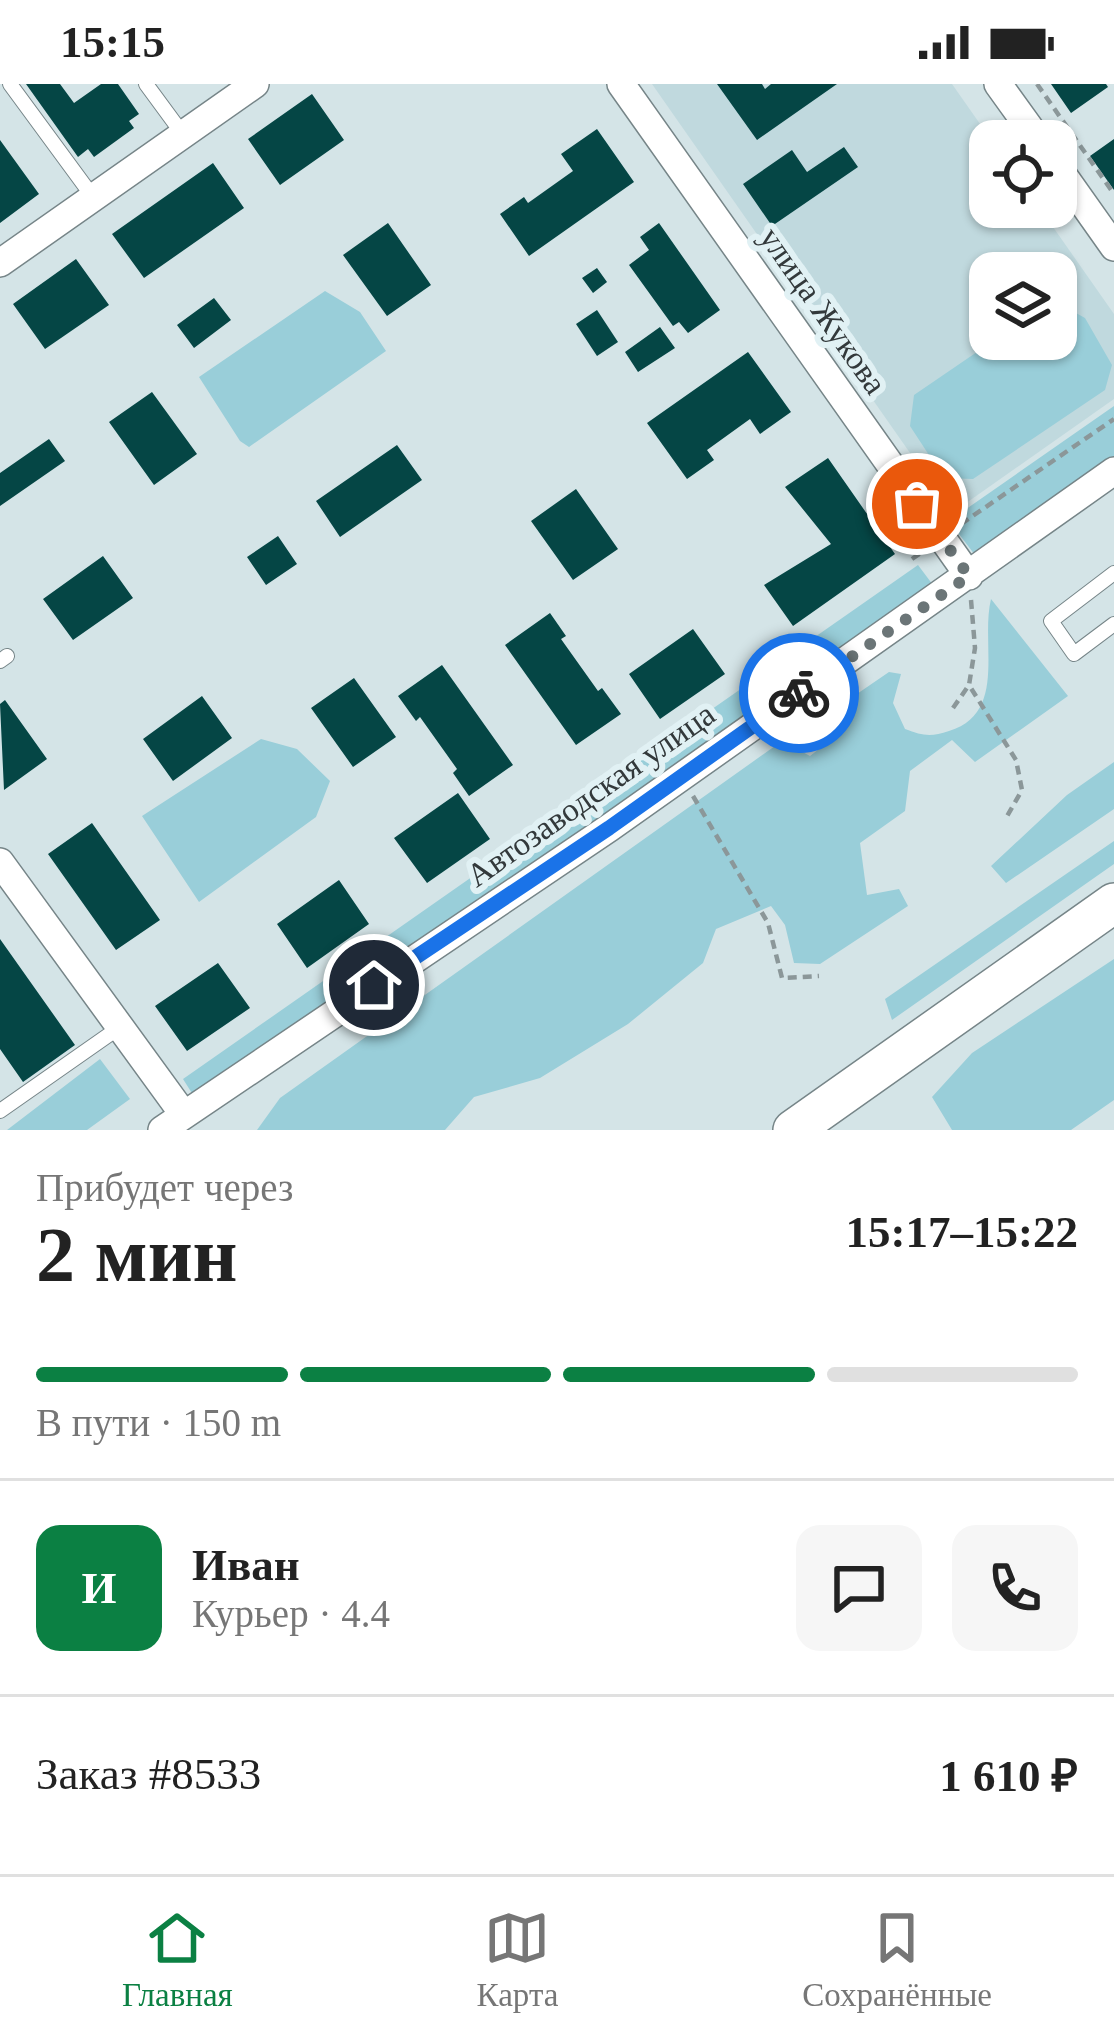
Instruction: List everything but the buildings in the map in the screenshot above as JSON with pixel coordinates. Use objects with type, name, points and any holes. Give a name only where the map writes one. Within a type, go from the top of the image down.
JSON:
[{"type":"main road","points":[[793,1130],[1114,903]]},
{"type":"street","points":[[0,263],[254,84]]},
{"type":"street","name":"улица Жукова","points":[[621,84],[969,576]]},
{"type":"street","points":[[998,84],[1024,120]]},
{"type":"street","points":[[1077,195],[1114,247]]},
{"type":"street","name":"Автозаводская улица","points":[[173,1122],[682,775],[1114,471]]},
{"type":"street","points":[[0,862],[120,1028],[173,1122]]},
{"type":"lane","points":[[10,84],[92,197]]},
{"type":"lane","points":[[146,84],[182,134]]},
{"type":"lane","points":[[1114,573],[1051,621],[1074,654],[1114,624]]},
{"type":"lane","points":[[0,1111],[120,1028]]},
{"type":"path","points":[[1036,84],[1114,194]]},
{"type":"path","points":[[912,559],[1114,418]]},
{"type":"path","points":[[953,708],[969,685],[975,648],[969,576]]},
{"type":"path","points":[[969,685],[1016,760],[1022,790],[1006,818]]},
{"type":"path","points":[[682,775],[768,923],[782,978],[819,976]]},
{"type":"shaded area","points":[[652,84],[952,84],[977,120],[969,120],[969,228],[1054,228],[1071,252],[969,252],[969,360],[1077,360],[1077,261],[1114,314],[1114,399],[952,513]]},
{"type":"shaded area","points":[[325,291],[360,312],[386,351],[249,447],[240,441],[199,377]]},
{"type":"shaded area","points":[[1077,314],[1085,318],[1112,365],[1105,390],[973,479],[944,478],[910,426],[914,395],[969,357],[1077,360]]},
{"type":"shaded area","points":[[1114,406],[1114,456],[975,555],[949,521]]},
{"type":"shaded area","points":[[918,565],[933,585],[195,1098],[183,1079]]},
{"type":"shaded area","points":[[991,599],[1068,696],[975,762],[952,740],[910,771],[905,811],[860,843],[867,895],[899,889],[908,906],[820,964],[794,963],[785,925],[771,906],[716,929],[703,963],[628,1024],[540,1078],[474,1097],[445,1130],[257,1130],[280,1098],[782,741],[810,756],[832,739],[835,709],[889,672],[901,674],[893,703],[905,729],[932,735],[967,722],[985,693]]},
{"type":"shaded area","points":[[261,739],[297,749],[330,781],[316,817],[199,902],[142,816]]},
{"type":"shaded area","points":[[1114,762],[1114,809],[1006,883],[991,866],[1067,795]]},
{"type":"shaded area","points":[[1114,841],[1114,864],[892,1020],[885,999]]},
{"type":"shaded area","points":[[1114,959],[1114,1100],[1071,1130],[952,1130],[932,1097],[972,1053]]},
{"type":"shaded area","points":[[100,1059],[130,1099],[87,1130],[7,1130]]},
{"type":"way so far","points":[[799,693],[969,576],[917,504]]},
{"type":"route","points":[[374,985],[609,828],[799,693]]}]
